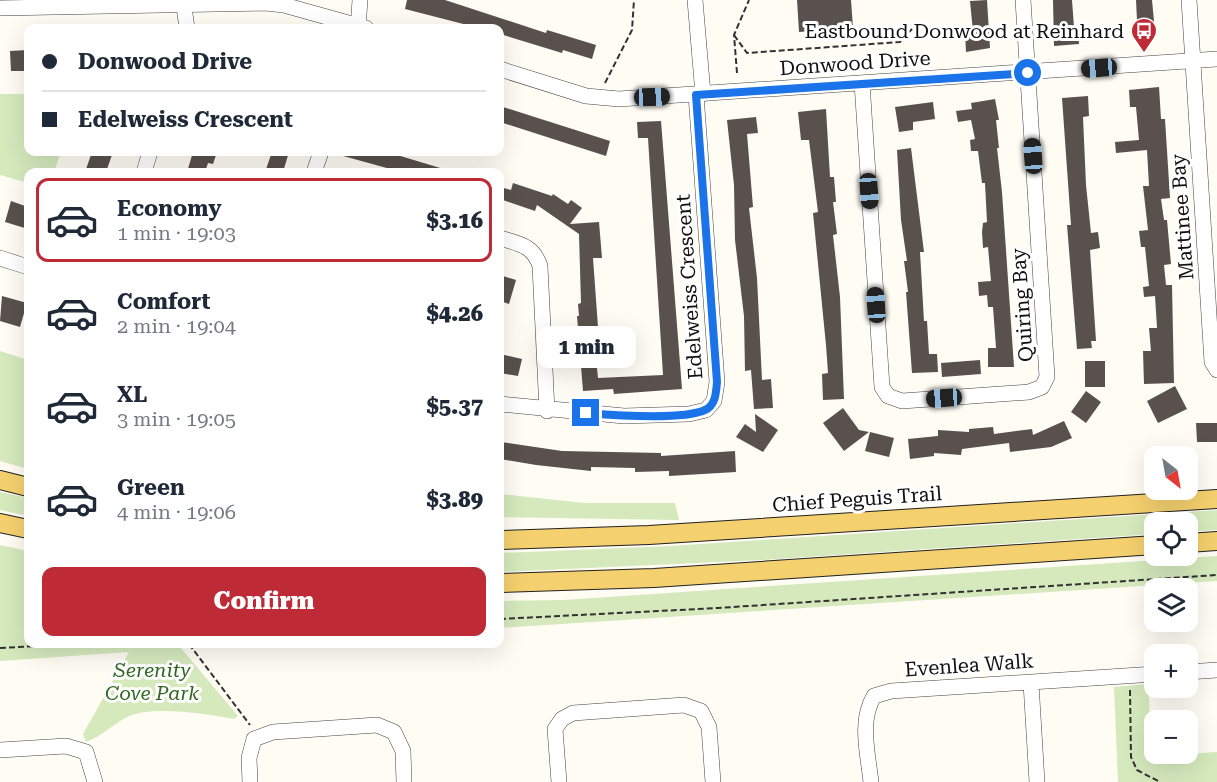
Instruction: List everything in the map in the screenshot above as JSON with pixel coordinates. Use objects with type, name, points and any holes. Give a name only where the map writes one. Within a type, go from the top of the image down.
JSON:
[{"type":"main road","points":[[0,480],[24,486]]},
{"type":"main road","name":"Chief Peguis Trail","points":[[504,540],[649,535],[1217,499]]},
{"type":"main road","points":[[0,523],[24,528]]},
{"type":"main road","points":[[1198,542],[1217,541]]},
{"type":"main road","points":[[504,582],[654,578],[1144,546]]},
{"type":"street","points":[[360,0],[361,24]]},
{"type":"street","points":[[695,0],[700,94]]},
{"type":"street","points":[[1023,0],[1028,73]]},
{"type":"street","name":"Mattinee Bay","points":[[1189,0],[1212,362],[1217,370]]},
{"type":"street","points":[[0,8],[184,3],[284,5],[348,24]]},
{"type":"street","points":[[184,3],[187,24]]},
{"type":"street","name":"Donwood Drive","points":[[504,70],[602,98],[700,94],[1217,60]]},
{"type":"street","name":"Quiring Bay","points":[[862,83],[882,387],[888,396],[902,400],[936,398],[1029,392],[1042,387],[1047,377],[1028,73]]},
{"type":"street","name":"Edelweiss Crescent","points":[[504,405],[548,411],[624,416],[689,414],[706,410],[714,401],[717,382],[700,94]]},
{"type":"street","points":[[504,239],[530,248],[536,254],[540,266],[548,411]]},
{"type":"street","points":[[0,258],[24,266]]},
{"type":"street","points":[[1198,671],[1217,670]]},
{"type":"street","name":"Evenlea Walk","points":[[871,782],[866,725],[867,708],[874,696],[891,691],[1144,674]]},
{"type":"street","points":[[1031,682],[1037,782]]},
{"type":"street","points":[[559,782],[555,729],[562,719],[573,714],[684,705],[701,711],[709,727],[712,782]]},
{"type":"street","points":[[250,782],[249,758],[254,740],[273,732],[377,725],[394,732],[402,751],[404,782]]},
{"type":"street","points":[[0,750],[66,746],[86,752],[95,782]]},
{"type":"path","points":[[602,98],[609,71],[632,30],[634,0]]},
{"type":"path","points":[[737,74],[734,35],[749,0]]},
{"type":"path","points":[[734,35],[747,52],[900,42],[912,29]]},
{"type":"path","points":[[504,619],[707,609],[1217,575]]},
{"type":"path","points":[[0,648],[24,647]]},
{"type":"path","points":[[192,648],[253,728],[254,740]]},
{"type":"path","points":[[1129,675],[1132,712],[1131,757],[1137,770],[1160,782]]},
{"type":"green space","points":[[0,94],[24,94],[24,156],[60,156],[55,168],[24,168],[24,182],[0,175]]},
{"type":"green space","points":[[0,351],[24,359],[24,468],[0,461]]},
{"type":"green space","points":[[0,492],[24,497],[24,515],[0,510]]},
{"type":"green space","points":[[504,494],[584,503],[675,503],[679,520],[504,517]]},
{"type":"green space","points":[[1217,510],[1217,530],[1198,531],[1198,512],[1187,512]]},
{"type":"green space","points":[[1144,515],[1144,535],[762,560],[504,572],[504,553],[671,546]]},
{"type":"green space","name":"Serenity Cove Park","points":[[0,545],[24,550],[24,648],[181,648],[238,716],[234,719],[165,711],[137,713],[86,742],[83,734],[129,652],[0,661]]},
{"type":"green space","points":[[1217,556],[1217,581],[1198,582],[1198,578],[1144,578],[1144,586],[504,628],[504,601],[563,600],[1144,561],[1144,566],[1198,566],[1198,557]]},
{"type":"green space","points":[[1144,684],[1144,698],[1149,698],[1149,710],[1144,710],[1144,764],[1198,764],[1198,753],[1217,752],[1217,782],[1118,782],[1114,687]]},
{"type":"building","points":[[407,0],[445,0],[546,33],[547,30],[596,45],[592,59],[563,50],[562,53],[504,35],[504,24],[463,24],[405,9]]},
{"type":"building","points":[[797,0],[851,0],[853,28],[799,32]]},
{"type":"building","points":[[987,0],[990,48],[966,52],[965,32],[973,32],[970,1]]},
{"type":"building","points":[[1053,0],[1072,0],[1074,27],[1078,27],[1079,44],[1054,46]]},
{"type":"building","points":[[1136,0],[1152,0],[1155,32],[1151,33],[1152,40],[1138,41]]},
{"type":"building","points":[[24,50],[24,71],[11,71],[10,51]]},
{"type":"building","points":[[1159,87],[1161,119],[1165,119],[1170,198],[1161,199],[1164,220],[1167,220],[1171,264],[1164,265],[1166,285],[1172,285],[1174,383],[1144,384],[1143,351],[1151,351],[1149,328],[1157,328],[1155,296],[1144,297],[1143,287],[1149,286],[1145,247],[1141,247],[1139,231],[1148,230],[1143,186],[1149,186],[1147,150],[1116,153],[1115,142],[1139,140],[1136,107],[1130,107],[1129,90]]},
{"type":"building","points":[[1088,96],[1089,116],[1083,117],[1086,185],[1091,233],[1098,232],[1100,248],[1090,250],[1096,341],[1091,341],[1092,348],[1077,349],[1067,225],[1071,225],[1062,98]]},
{"type":"building","points":[[995,99],[999,120],[996,120],[999,148],[997,148],[1014,367],[988,367],[988,348],[996,348],[993,307],[988,307],[987,295],[979,296],[978,282],[991,281],[988,247],[983,248],[982,232],[983,223],[987,222],[985,183],[982,183],[978,151],[971,151],[970,140],[975,139],[971,120],[958,122],[956,111],[972,109],[971,103]]},
{"type":"building","points":[[933,102],[935,119],[913,122],[913,130],[899,132],[895,107]]},
{"type":"building","points":[[504,107],[610,141],[606,156],[504,123]]},
{"type":"building","points":[[826,109],[830,177],[834,177],[836,202],[833,202],[837,234],[833,235],[840,297],[844,399],[823,400],[822,374],[828,373],[813,213],[818,212],[809,140],[801,140],[798,112]]},
{"type":"building","points":[[756,117],[758,133],[747,134],[753,207],[749,208],[757,278],[762,380],[771,379],[773,408],[754,409],[751,370],[745,371],[744,316],[735,240],[734,185],[727,120]]},
{"type":"building","points":[[661,121],[682,389],[614,394],[613,389],[583,391],[577,316],[579,316],[578,304],[581,303],[579,234],[537,205],[535,211],[504,200],[504,188],[511,190],[513,183],[552,196],[553,194],[568,204],[571,200],[582,208],[570,224],[599,222],[602,258],[593,258],[598,327],[593,327],[598,378],[663,375],[648,138],[638,138],[637,122]]},
{"type":"building","points":[[911,148],[924,252],[920,252],[924,321],[927,321],[929,354],[937,354],[938,372],[912,373],[904,261],[907,261],[901,220],[897,150]]},
{"type":"building","points":[[91,156],[112,156],[107,168],[86,168]]},
{"type":"building","points":[[192,156],[216,156],[213,164],[208,163],[206,168],[188,168]]},
{"type":"building","points":[[271,156],[288,156],[284,168],[266,168]]},
{"type":"building","points":[[343,156],[400,156],[440,168],[387,168]]},
{"type":"building","points":[[11,201],[24,206],[24,228],[5,222]]},
{"type":"building","points":[[504,276],[516,280],[509,304],[504,302]]},
{"type":"building","points":[[2,296],[24,302],[20,327],[0,321]]},
{"type":"building","points":[[504,355],[522,359],[518,376],[504,374]]},
{"type":"building","points":[[980,360],[981,374],[942,377],[941,363]]},
{"type":"building","points":[[1085,361],[1105,361],[1105,387],[1085,387]]},
{"type":"building","points":[[1175,386],[1187,409],[1158,423],[1147,401]]},
{"type":"building","points":[[1086,391],[1101,402],[1086,423],[1071,412]]},
{"type":"building","points":[[843,408],[859,430],[869,432],[844,451],[823,423]]},
{"type":"building","points":[[755,414],[778,430],[763,452],[736,437],[745,424],[756,432]]},
{"type":"building","points":[[1064,421],[1072,438],[1051,447],[1010,452],[1009,443],[962,449],[961,455],[934,453],[934,456],[910,459],[908,439],[938,436],[938,430],[969,432],[969,429],[993,427],[994,434],[1032,429],[1033,435]]},
{"type":"building","points":[[1196,423],[1217,423],[1217,442],[1197,442]]},
{"type":"building","points":[[870,432],[894,438],[889,457],[865,451]]},
{"type":"building","points":[[504,442],[562,451],[661,453],[661,456],[735,451],[736,472],[669,476],[669,471],[635,472],[635,468],[591,467],[591,471],[504,460]]},
{"type":"place","name":"Eastbound Donwood at Reinhard","points":[[1144,54]]},
{"type":"route","points":[[586,413],[624,416],[689,414],[706,410],[714,401],[717,382],[696,95],[1028,73]]}]
